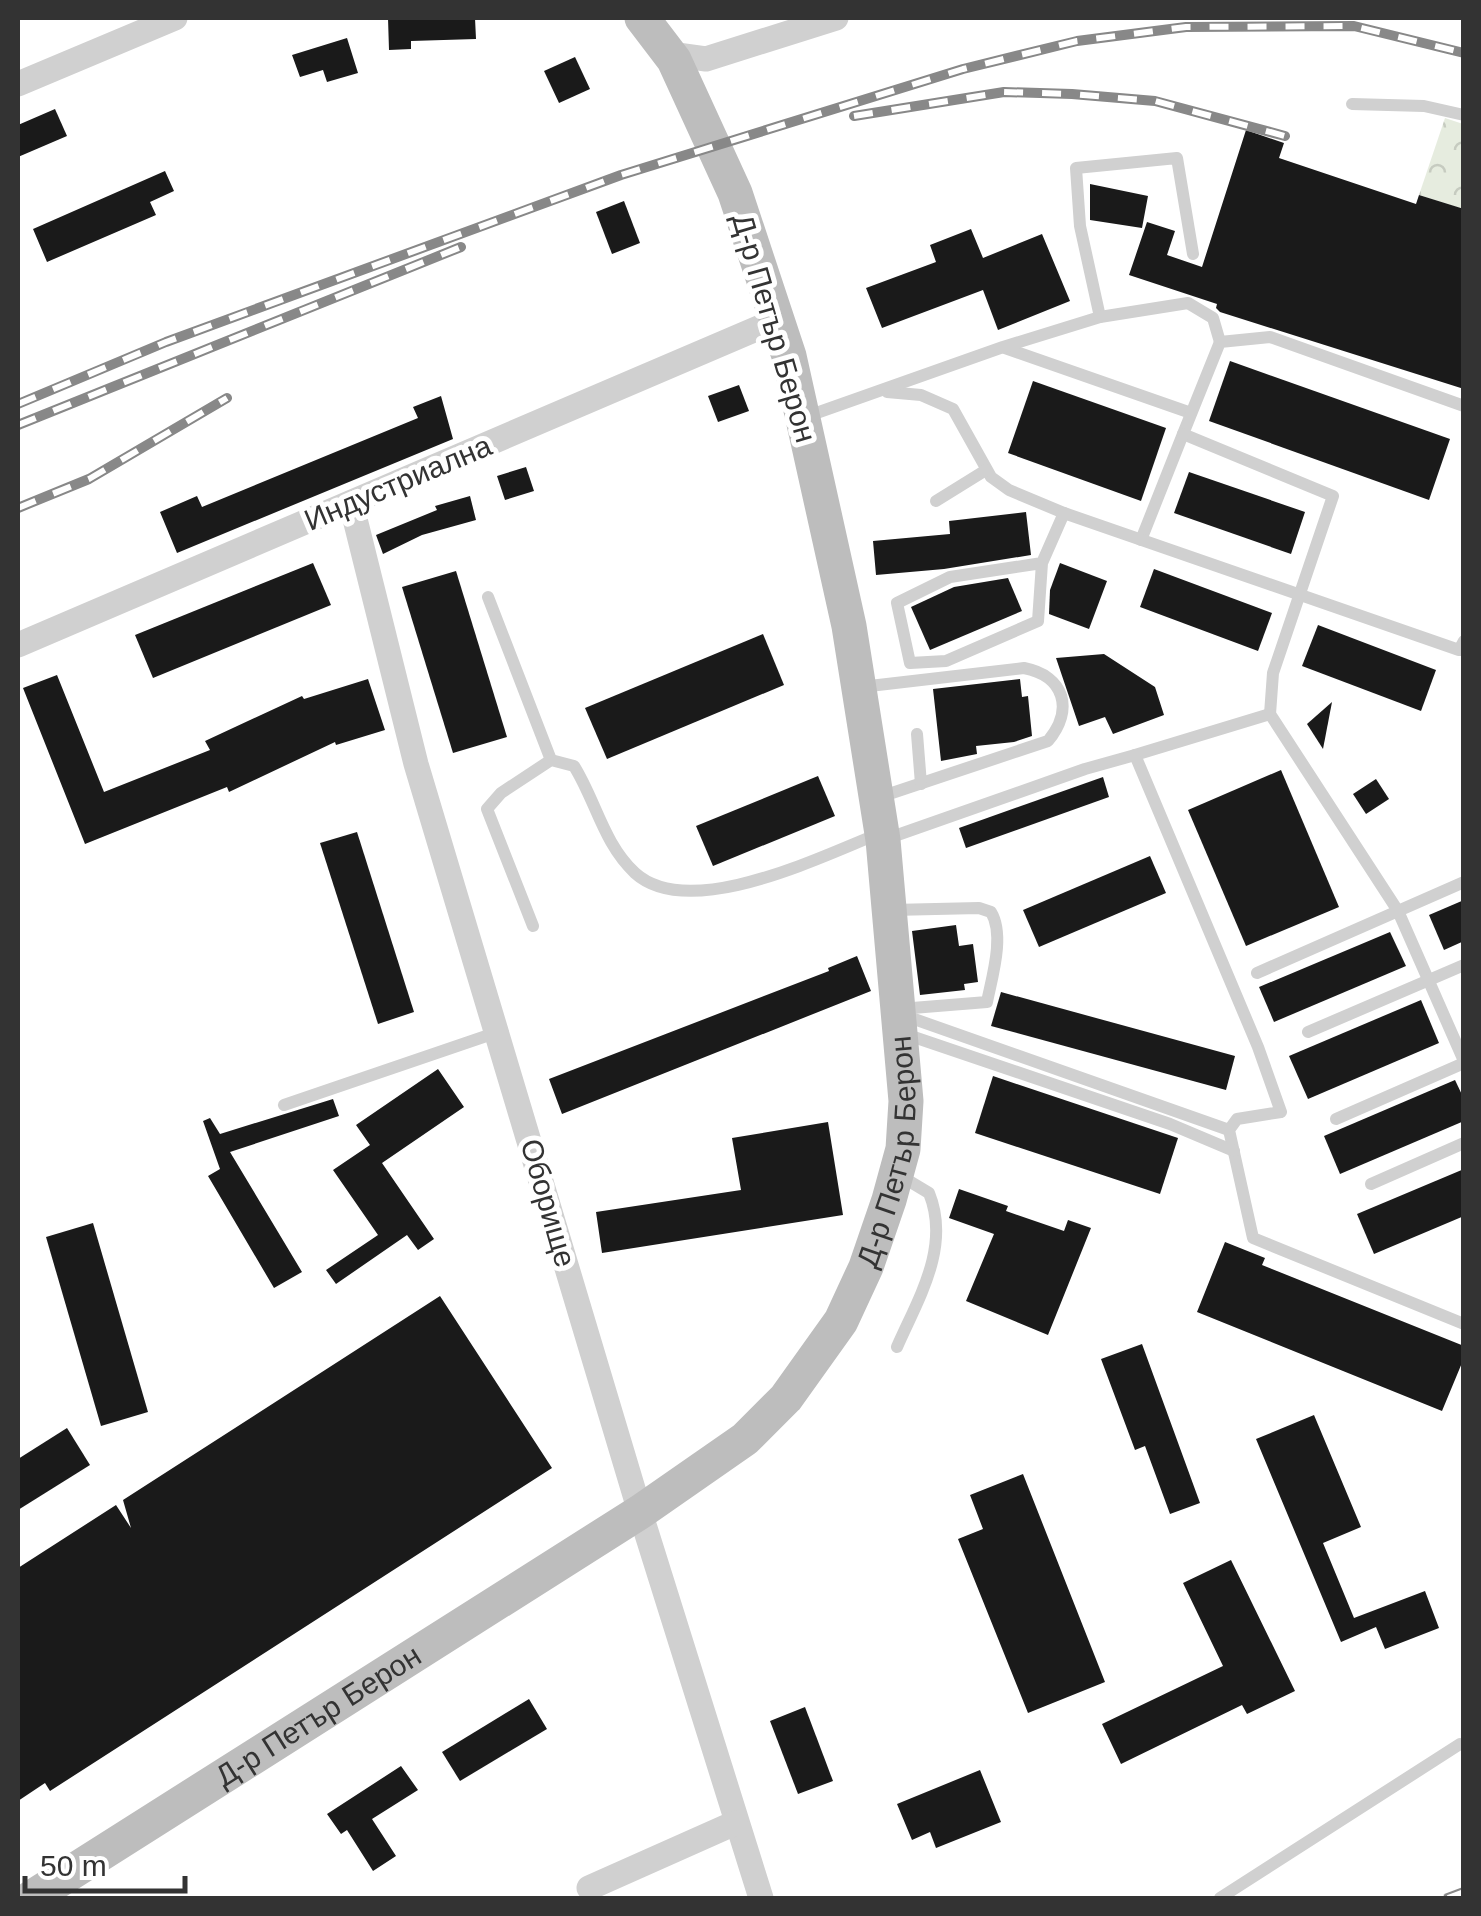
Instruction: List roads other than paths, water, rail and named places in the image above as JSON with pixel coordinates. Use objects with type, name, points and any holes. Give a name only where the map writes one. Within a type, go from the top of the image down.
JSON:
[{"type":"street","points":[[18,85],[172,18]]},
{"type":"street","name":"Д-р Петър Берон","points":[[31,1898],[640,1512],[745,1439],[786,1398],[841,1321],[866,1266],[896,1174],[906,1123],[889,910],[881,824],[849,626],[778,320],[735,193],[670,54],[642,18]]},
{"type":"street","points":[[670,54],[706,59],[836,18]]},
{"type":"street","name":"Индустриална","points":[[18,645],[778,320]]},
{"type":"street","name":"Оборище","points":[[351,503],[416,764],[640,1512],[761,1898]]},
{"type":"street","points":[[589,1888],[735,1823]]},
{"type":"lane","points":[[1352,104],[1424,106],[1464,115]]},
{"type":"lane","points":[[1100,317],[1080,226],[1076,168],[1177,158],[1193,254]]},
{"type":"lane","points":[[803,418],[1100,317],[1188,303],[1213,318],[1220,342],[1141,540]]},
{"type":"lane","points":[[1220,342],[1270,337],[1464,406]]},
{"type":"lane","points":[[1003,348],[1192,412]]},
{"type":"lane","points":[[880,391],[921,395],[953,408],[986,470],[1010,490],[1064,513],[1459,650],[1464,641]]},
{"type":"lane","points":[[1183,434],[1333,496],[1274,674],[1270,714],[1398,911],[1464,1062],[1336,1118]]},
{"type":"lane","points":[[936,501],[986,470]]},
{"type":"lane","points":[[1042,563],[950,577],[896,602],[910,663],[946,661],[1038,621],[1042,563],[1064,513]]},
{"type":"lane","points":[[488,596],[552,760]]},
{"type":"lane","points":[[859,687],[1024,668],[1045,675],[1058,689],[1064,710],[1059,728],[1048,741],[921,784],[881,824]]},
{"type":"lane","points":[[534,926],[487,809],[500,793],[552,760],[574,766],[590,792],[602,832],[636,874],[664,890],[719,889],[768,878],[881,824],[1270,714]]},
{"type":"lane","points":[[917,734],[921,784]]},
{"type":"lane","points":[[1135,755],[1258,1046],[1281,1112],[1237,1118],[1230,1130],[1254,1238],[1464,1324]]},
{"type":"lane","points":[[1257,973],[1464,882]]},
{"type":"lane","points":[[889,910],[980,908],[991,912],[996,920],[995,961],[987,1002],[898,1018]]},
{"type":"lane","points":[[1308,1032],[1464,965]]},
{"type":"lane","points":[[898,1018],[1230,1130]]},
{"type":"lane","points":[[898,1018],[1234,1151]]},
{"type":"lane","points":[[284,1105],[498,1032]]},
{"type":"lane","points":[[1370,1184],[1464,1143]]},
{"type":"lane","points":[[896,1174],[930,1193],[938,1231],[933,1265],[897,1347]]},
{"type":"lane","points":[[1220,1898],[1460,1744]]},
{"type":"railway","points":[[18,404],[166,342],[621,175],[963,69],[1077,41],[1186,27],[1354,26],[1464,53]]},
{"type":"railway","points":[[854,116],[1004,92],[1072,94],[1155,101],[1285,136]]},
{"type":"railway","points":[[18,425],[461,247]]},
{"type":"railway","points":[[18,508],[89,479],[227,398]]},
{"type":"railway","points":[[1448,1898],[1464,1892]]}]
